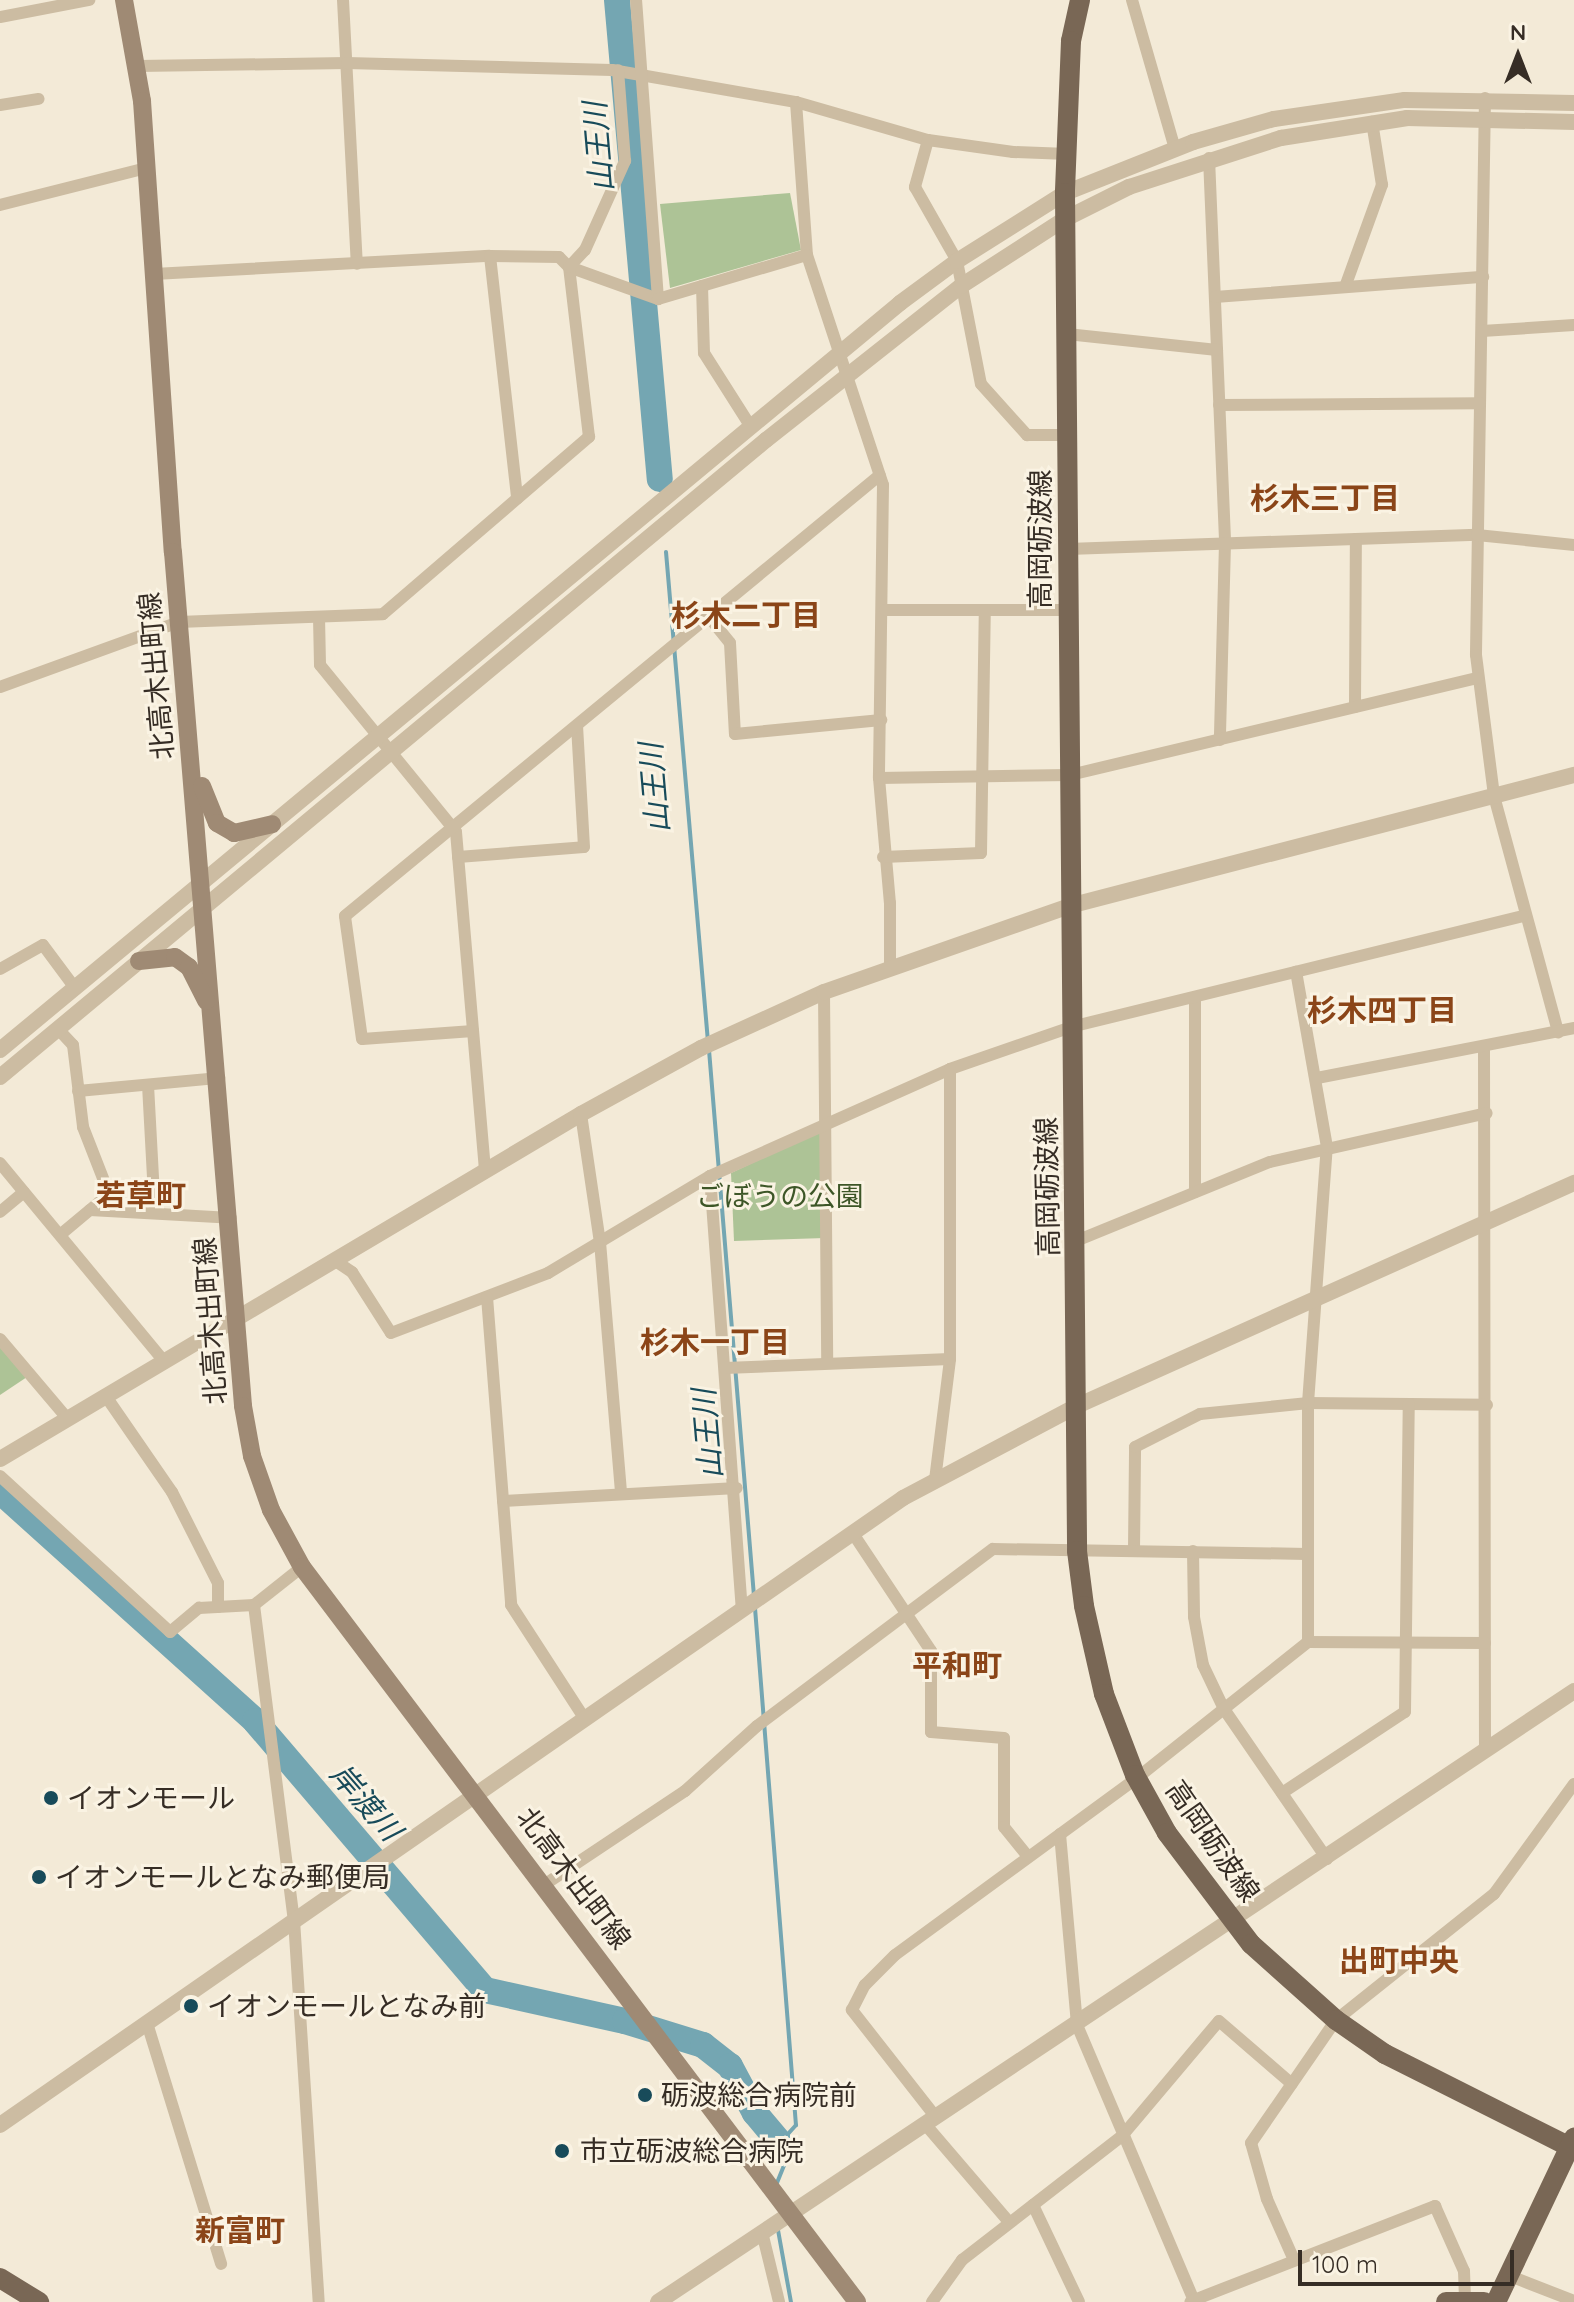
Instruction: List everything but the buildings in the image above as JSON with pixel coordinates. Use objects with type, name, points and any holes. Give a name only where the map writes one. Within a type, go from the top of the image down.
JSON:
[{"type":"main road","name":"北高木出町線","points":[[124,0],[138,66],[179,622],[252,1456],[271,1510],[302,1567],[857,2302]]},
{"type":"main road","name":"高岡砺波線","points":[[1080,0],[1071,41],[1065,193],[1073,905],[1071,1027],[1079,1405],[1077,1551],[1104,1694],[1137,1778],[1167,1833],[1235,1922],[1284,1976],[1336,2020],[1385,2054],[1573,2145]]},
{"type":"main road","points":[[190,736],[206,803],[217,823],[234,833],[272,824]]},
{"type":"main road","points":[[139,961],[175,957],[189,967],[202,986],[217,1051]]},
{"type":"main road","points":[[1496,2302],[1573,2145]]},
{"type":"main road","points":[[2,2283],[39,2302]]},
{"type":"street","points":[[0,17],[89,0]]},
{"type":"street","points":[[343,0],[357,264]]},
{"type":"street","points":[[636,0],[658,299]]},
{"type":"street","points":[[1132,0],[1175,149]]},
{"type":"street","points":[[138,66],[347,63],[618,70],[796,102],[928,140],[1013,152],[1068,154]]},
{"type":"street","points":[[0,687],[179,622],[383,614],[589,437],[569,267],[585,250],[625,161],[618,70]]},
{"type":"street","points":[[1485,98],[1477,535],[1478,678],[1494,796],[1523,916],[1558,1032]]},
{"type":"street","points":[[0,1050],[843,352],[957,261],[1065,193],[1175,149],[1274,119],[1349,106],[1485,98],[1574,103]]},
{"type":"street","points":[[0,105],[39,99]]},
{"type":"street","points":[[796,102],[807,255],[850,373],[880,475],[885,610],[879,778],[883,857],[890,903],[890,967]]},
{"type":"street","points":[[0,1077],[850,373],[961,286],[1065,219],[1129,187],[1209,158],[1281,138],[1372,122],[1485,117],[1574,122]]},
{"type":"street","points":[[1345,287],[1382,185],[1372,122]]},
{"type":"street","points":[[928,140],[915,187],[957,261],[981,384],[1027,435],[1068,435]]},
{"type":"street","points":[[1209,158],[1225,543],[1220,740]]},
{"type":"street","points":[[0,205],[146,168]]},
{"type":"street","points":[[154,274],[490,256],[559,257],[569,267],[658,299],[807,255]]},
{"type":"street","points":[[490,256],[517,498]]},
{"type":"street","points":[[1215,297],[1483,277]]},
{"type":"street","points":[[702,286],[704,353],[751,427]]},
{"type":"street","points":[[1482,331],[1574,325]]},
{"type":"street","points":[[1067,334],[1217,350]]},
{"type":"street","points":[[1219,405],[1480,403]]},
{"type":"street","points":[[473,1031],[362,1039],[345,916],[880,475]]},
{"type":"street","points":[[1068,549],[1477,535],[1574,545]]},
{"type":"street","points":[[1355,707],[1356,539]]},
{"type":"street","points":[[885,610],[1068,610]]},
{"type":"street","points":[[883,857],[981,853],[985,776],[985,610]]},
{"type":"street","points":[[319,617],[320,665],[452,829],[458,857],[485,1170]]},
{"type":"street","points":[[709,617],[730,643],[735,734],[881,720]]},
{"type":"street","points":[[879,778],[1070,775],[1478,678]]},
{"type":"street","points":[[458,857],[584,847],[577,726]]},
{"type":"street","points":[[0,1459],[581,1114],[701,1048],[824,992],[1073,905],[1574,775]]},
{"type":"street","points":[[334,1260],[352,1272],[391,1333],[548,1273],[710,1176],[950,1069],[1071,1027],[1523,916]]},
{"type":"street","points":[[0,969],[43,945],[75,988]]},
{"type":"street","points":[[1296,972],[1327,1147],[1308,1403],[1308,1642]]},
{"type":"street","points":[[824,992],[828,1121],[827,1361]]},
{"type":"street","points":[[1195,997],[1195,1192]]},
{"type":"street","points":[[1317,1078],[1574,1028]]},
{"type":"street","points":[[58,1029],[73,1045],[83,1127],[104,1181],[103,1199],[60,1235]]},
{"type":"street","points":[[1484,1047],[1488,1222],[1485,1750]]},
{"type":"street","points":[[935,1480],[950,1359],[950,1069]]},
{"type":"street","points":[[78,1091],[219,1078]]},
{"type":"street","points":[[148,1085],[155,1213]]},
{"type":"street","points":[[1076,1241],[1270,1162],[1487,1113]]},
{"type":"street","points":[[581,1114],[600,1242],[621,1492]]},
{"type":"street","points":[[0,1163],[164,1361]]},
{"type":"street","points":[[710,1176],[737,1488],[742,1608]]},
{"type":"street","points":[[0,2125],[852,1532],[935,1480],[1079,1405],[1574,1183]]},
{"type":"street","points":[[0,1212],[24,1192]]},
{"type":"street","points":[[90,1210],[231,1218]]},
{"type":"street","points":[[487,1297],[511,1605],[584,1718]]},
{"type":"street","points":[[0,1339],[67,1418]]},
{"type":"street","points":[[725,1368],[827,1361],[950,1359]]},
{"type":"street","points":[[105,1395],[172,1492],[218,1583],[218,1607]]},
{"type":"street","points":[[1134,1549],[1135,1447],[1200,1414],[1308,1403],[1487,1405]]},
{"type":"street","points":[[1282,1793],[1405,1712],[1409,1404]]},
{"type":"street","points":[[0,1476],[170,1632],[199,1608],[254,1605],[302,1567]]},
{"type":"street","points":[[503,1501],[621,1492],[737,1488]]},
{"type":"street","points":[[852,1532],[910,1611],[931,1651],[931,1732],[1004,1738],[1004,1827],[1028,1857]]},
{"type":"street","points":[[544,1885],[685,1791],[757,1726],[993,1549],[1307,1554]]},
{"type":"street","points":[[1193,1551],[1199,1641],[1224,1709],[1327,1859]]},
{"type":"street","points":[[254,1605],[294,1920],[319,2302]]},
{"type":"street","points":[[1009,2222],[930,2120],[852,2010],[865,1985],[895,1955],[1137,1778],[1308,1642],[1485,1643]]},
{"type":"street","points":[[658,2302],[788,2213],[1235,1922],[1574,1691]]},
{"type":"street","points":[[1294,2260],[1267,2199],[1251,2143],[1336,2020],[1494,1894],[1574,1784]]},
{"type":"street","points":[[1060,1834],[1077,2025],[1192,2301],[1435,2206],[1464,2271],[1465,2301]]},
{"type":"street","points":[[932,2302],[962,2260],[1122,2136],[1219,2021],[1292,2084]]},
{"type":"street","points":[[147,2023],[221,2264]]},
{"type":"street","points":[[1033,2205],[1079,2302]]},
{"type":"street","points":[[762,2232],[779,2302]]},
{"type":"street","points":[[1510,2276],[1574,2301]]},
{"type":"green space","points":[[790,193],[801,250],[670,288],[660,204]]},
{"type":"green space","name":"ごぼうの公園","points":[[824,1129],[825,1238],[734,1241],[731,1173]]},
{"type":"green space","points":[[0,1346],[27,1377],[0,1395]]},
{"type":"waterway","name":"山王川","points":[[617,0],[660,479]]},
{"type":"waterway","name":"山王川","points":[[666,552],[708,1041]]},
{"type":"waterway","name":"山王川","points":[[709,1050],[754,1596]]},
{"type":"waterway","name":"岸渡川","points":[[0,1491],[255,1721],[485,1990],[625,2021],[703,2045],[730,2066],[755,2113],[780,2143]]},
{"type":"waterway","name":"山王川","points":[[755,1608],[796,2125],[780,2143],[785,2163],[776,2185]]},
{"type":"waterway","name":"山王川","points":[[778,2230],[791,2302]]},
{"type":"place","name":"イオンモール","points":[[51,1798]]},
{"type":"place","name":"イオンモールとなみ郵便局","points":[[39,1877]]},
{"type":"place","name":"イオンモールとなみ前","points":[[191,2006]]},
{"type":"place","name":"砺波総合病院前","points":[[645,2095]]},
{"type":"place","name":"市立砺波総合病院","points":[[562,2151]]},
{"type":"district","name":"杉木三丁目","points":[[1325,498]]},
{"type":"district","name":"杉木二丁目","points":[[746,615]]},
{"type":"district","name":"杉木四丁目","points":[[1382,1010]]},
{"type":"district","name":"若草町","points":[[141,1195]]},
{"type":"district","name":"杉木一丁目","points":[[715,1342]]},
{"type":"district","name":"平和町","points":[[957,1665]]},
{"type":"district","name":"出町中央","points":[[1399,1960]]},
{"type":"district","name":"新富町","points":[[240,2230]]}]
